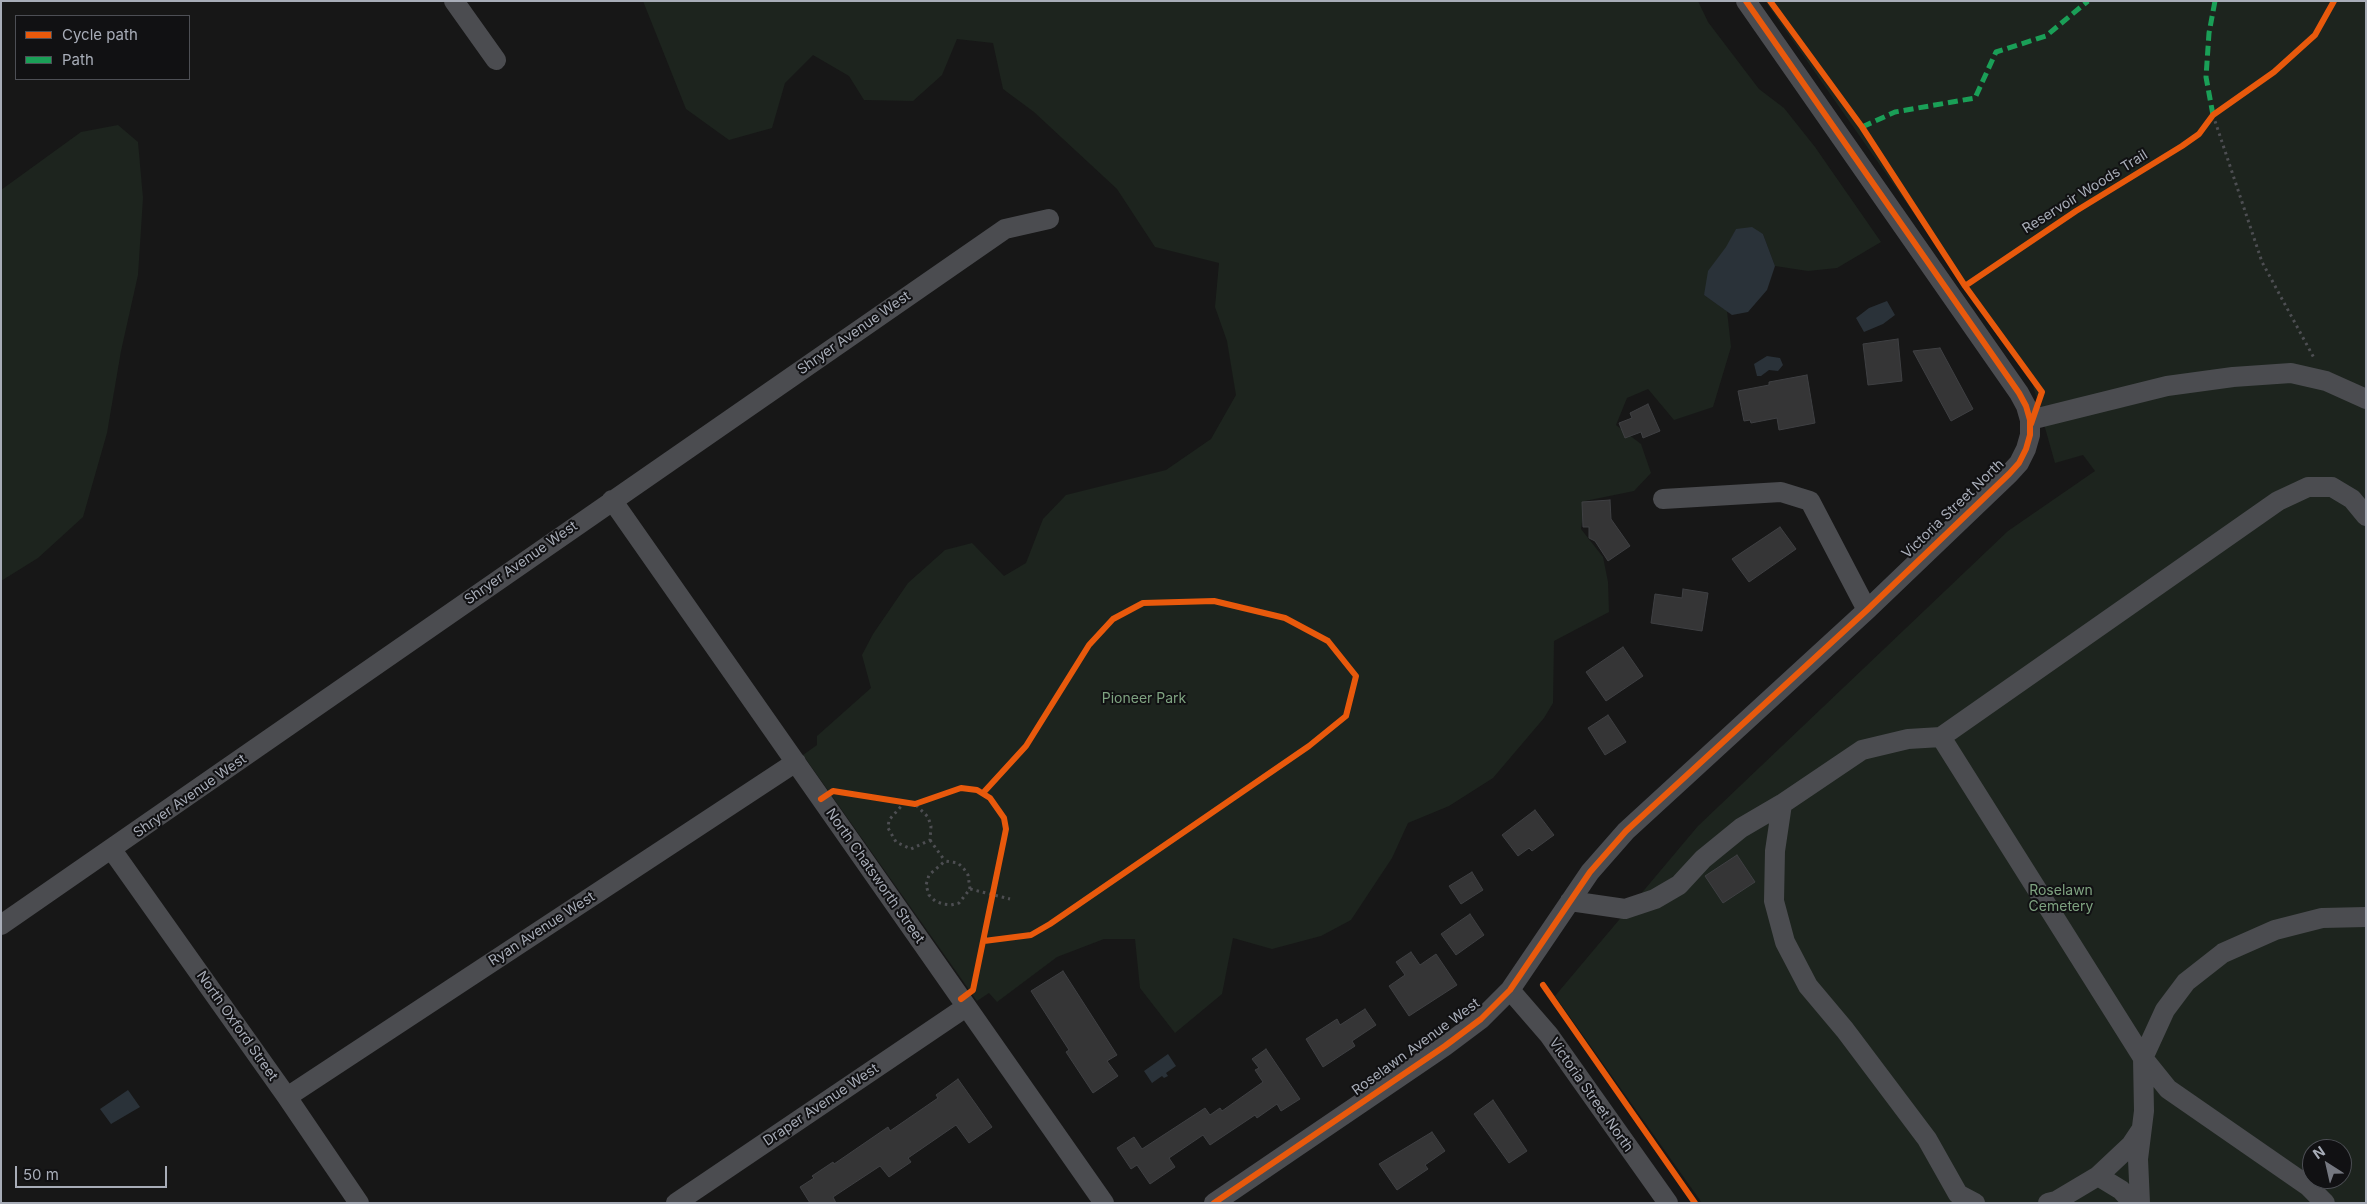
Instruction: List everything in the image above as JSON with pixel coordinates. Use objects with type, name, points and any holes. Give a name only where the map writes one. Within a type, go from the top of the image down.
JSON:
[{"type":"street","points":[[454,1],[496,60]]},
{"type":"street","name":"Victoria Street North","points":[[1697,764],[1806,668],[2019,462],[2028,442],[2030,420],[2026,406],[2019,393],[1746,1]]},
{"type":"street","name":"Shryer Avenue West","points":[[1,925],[112,850],[612,500],[1005,229],[1049,219]]},
{"type":"street","points":[[2030,420],[2167,386],[2233,377],[2291,373],[2326,381],[2366,399]]},
{"type":"street","points":[[1570,901],[1625,909],[1655,899],[1679,885],[1703,859],[1741,828],[1782,804],[1862,750],[1908,739],[1940,737],[2278,500],[2308,486],[2332,487],[2352,499],[2366,516]]},
{"type":"street","points":[[1663,499],[1781,492],[1810,501],[1867,610]]},
{"type":"street","name":"North Chatsworth Street","points":[[612,500],[1104,1203]]},
{"type":"street","points":[[1940,737],[2143,1058],[2168,1090],[2308,1186],[2325,1203]]},
{"type":"street","name":"Ryan Avenue West","points":[[287,1097],[796,762]]},
{"type":"street","name":"Roselawn Avenue West","points":[[1214,1203],[1445,1046],[1481,1018],[1510,990],[1590,872],[1626,831],[1697,764]]},
{"type":"street","points":[[1782,804],[1775,850],[1774,901],[1785,942],[1808,986],[1845,1030],[1927,1139],[1961,1200]]},
{"type":"street","name":"North Oxford Street","points":[[112,850],[287,1097],[359,1203]]},
{"type":"street","points":[[2140,1203],[2138,1158],[2144,1111],[2143,1058],[2165,1010],[2186,982],[2222,953],[2275,930],[2322,918],[2364,919]]},
{"type":"street","name":"Victoria Street North","points":[[1510,990],[1549,1035],[1668,1203]]},
{"type":"street","name":"Draper Avenue West","points":[[676,1203],[966,1007]]},
{"type":"street","points":[[2048,1203],[2056,1201],[2098,1176],[2131,1146],[2142,1127]]},
{"type":"street","points":[[2098,1176],[2121,1190],[2133,1203]]},
{"type":"path","points":[[2208,121],[2221,109]]},
{"type":"path","points":[[2213,115],[2262,262],[2326,381]]},
{"type":"path","points":[[923,802],[915,804],[902,801],[889,820],[890,835],[896,842],[911,849],[930,840]]},
{"type":"path","points":[[915,804],[928,817],[931,826],[930,840],[945,861],[958,863],[968,876],[970,889],[959,903],[951,905],[935,901],[929,895],[926,886],[929,875],[945,861]]},
{"type":"path","points":[[992,904],[995,885]]},
{"type":"path","points":[[970,889],[1010,898]]},
{"type":"green space","name":"Pioneer Park","points":[[643,1],[1698,1],[1708,22],[1759,89],[1784,108],[1815,147],[1881,242],[1837,268],[1808,271],[1775,266],[1763,234],[1736,229],[1704,295],[1727,311],[1731,347],[1713,407],[1674,420],[1648,389],[1627,398],[1616,425],[1641,444],[1651,473],[1634,491],[1585,501],[1581,529],[1603,557],[1608,582],[1609,612],[1554,641],[1553,703],[1544,718],[1493,778],[1449,806],[1408,823],[1392,858],[1351,920],[1321,936],[1272,949],[1233,938],[1222,994],[1175,1033],[1140,988],[1135,939],[1104,939],[1057,957],[997,1002],[989,993],[977,1001],[803,755],[817,745],[817,736],[871,688],[862,655],[873,634],[908,583],[945,550],[972,543],[1004,576],[1026,563],[1043,519],[1066,495],[1166,470],[1211,439],[1236,395],[1227,341],[1215,307],[1219,263],[1155,247],[1117,189],[1034,112],[1003,89],[993,43],[957,39],[942,75],[913,101],[864,100],[849,76],[813,55],[785,83],[772,128],[729,140],[686,109]]},
{"type":"green space","name":"Roselawn Cemetery","points":[[1765,1],[2366,1],[2366,1203],[1702,1203],[1555,996],[1698,826],[2008,531],[2095,471],[2083,455],[2055,463],[2032,382]]},
{"type":"green space","points":[[118,125],[138,142],[143,198],[138,275],[121,351],[107,433],[83,517],[38,558],[1,581],[1,190],[81,132]]},
{"type":"shaded area","points":[[1752,227],[1763,234],[1775,266],[1767,290],[1748,312],[1732,315],[1704,295],[1708,271],[1726,247],[1736,229]]},
{"type":"shaded area","points":[[1887,301],[1895,315],[1883,324],[1864,332],[1856,318],[1869,308]]},
{"type":"shaded area","points":[[1767,356],[1780,358],[1783,365],[1778,371],[1769,370],[1761,376],[1757,376],[1754,364]]},
{"type":"shaded area","points":[[1168,1054],[1176,1066],[1166,1073],[1168,1076],[1164,1078],[1162,1076],[1152,1083],[1144,1071]]},
{"type":"shaded area","points":[[128,1090],[140,1107],[111,1124],[100,1109]]},
{"type":"building","points":[[1898,339],[1902,381],[1868,385],[1863,344]]},
{"type":"building","points":[[1940,348],[1973,409],[1951,421],[1913,351]]},
{"type":"building","points":[[1807,375],[1815,423],[1779,430],[1777,418],[1751,423],[1750,420],[1744,421],[1738,391],[1769,385],[1769,382]]},
{"type":"building","points":[[1648,404],[1660,431],[1643,438],[1641,432],[1625,438],[1619,423],[1632,418],[1630,413]]},
{"type":"building","points":[[1610,500],[1611,519],[1630,546],[1608,561],[1595,541],[1589,538],[1589,527],[1583,527],[1582,502]]},
{"type":"building","points":[[1780,527],[1796,549],[1749,582],[1732,559]]},
{"type":"building","points":[[1683,589],[1708,593],[1702,631],[1651,623],[1655,594],[1682,598]]},
{"type":"building","points":[[1623,647],[1643,676],[1606,701],[1586,672]]},
{"type":"building","points":[[1608,715],[1626,742],[1605,755],[1588,728]]},
{"type":"building","points":[[1535,810],[1554,835],[1532,851],[1529,848],[1518,856],[1502,835]]},
{"type":"building","points":[[1737,855],[1755,882],[1723,903],[1705,876]]},
{"type":"building","points":[[1472,872],[1483,890],[1461,904],[1449,886]]},
{"type":"building","points":[[1470,914],[1484,935],[1456,955],[1441,934]]},
{"type":"building","points":[[1411,952],[1420,965],[1436,954],[1457,985],[1409,1016],[1389,986],[1405,975],[1396,962]]},
{"type":"building","points":[[1063,971],[1117,1055],[1107,1061],[1118,1076],[1093,1093],[1066,1052],[1069,1050],[1031,991]]},
{"type":"building","points":[[1365,1009],[1376,1025],[1352,1041],[1355,1046],[1323,1067],[1306,1039],[1337,1019],[1340,1025]]},
{"type":"building","points":[[1266,1049],[1300,1099],[1281,1111],[1277,1104],[1257,1118],[1255,1115],[1210,1145],[1203,1135],[1169,1158],[1175,1167],[1150,1184],[1137,1165],[1131,1169],[1117,1148],[1134,1137],[1142,1149],[1205,1108],[1210,1115],[1220,1108],[1222,1111],[1263,1082],[1255,1070],[1259,1068],[1252,1059]]},
{"type":"building","points":[[958,1079],[992,1127],[969,1143],[956,1125],[908,1158],[911,1162],[889,1177],[880,1166],[833,1197],[836,1203],[810,1203],[800,1187],[814,1178],[812,1176],[833,1162],[834,1164],[888,1127],[890,1131],[938,1098],[936,1095]]},
{"type":"building","points":[[1493,1100],[1527,1151],[1509,1163],[1474,1114]]},
{"type":"building","points":[[1432,1132],[1445,1151],[1425,1165],[1428,1169],[1397,1190],[1379,1164]]},
{"type":"marked path","points":[[1862,127],[1895,112],[1975,98],[1996,52],[2046,36],[2088,1]]},
{"type":"marked path","points":[[2213,115],[2206,77],[2209,33],[2215,1]]},
{"type":"cycle path","points":[[1214,1203],[1445,1046],[1481,1019],[1510,990],[1590,872],[1626,831],[1867,610],[2009,474],[2019,463],[2026,449],[2030,435],[2030,420],[2026,406],[2019,393],[1746,1]]},
{"type":"cycle path","points":[[1770,1],[1862,127],[1965,286]]},
{"type":"cycle path","name":"Reservoir Woods Trail","points":[[2031,424],[2042,392],[1965,286],[2076,211],[2199,134],[2213,115],[2274,72],[2315,35],[2334,1]]},
{"type":"cycle path","points":[[983,793],[1026,746],[1089,645],[1113,619],[1143,603],[1214,601],[1285,618],[1328,641],[1356,676],[1346,716],[1309,746],[1050,924],[1031,935],[984,941]]},
{"type":"cycle path","points":[[821,799],[833,791],[915,804],[961,788],[977,790],[990,798],[1004,818],[1006,829],[973,990],[961,999]]},
{"type":"cycle path","points":[[1543,985],[1695,1203]]}]
